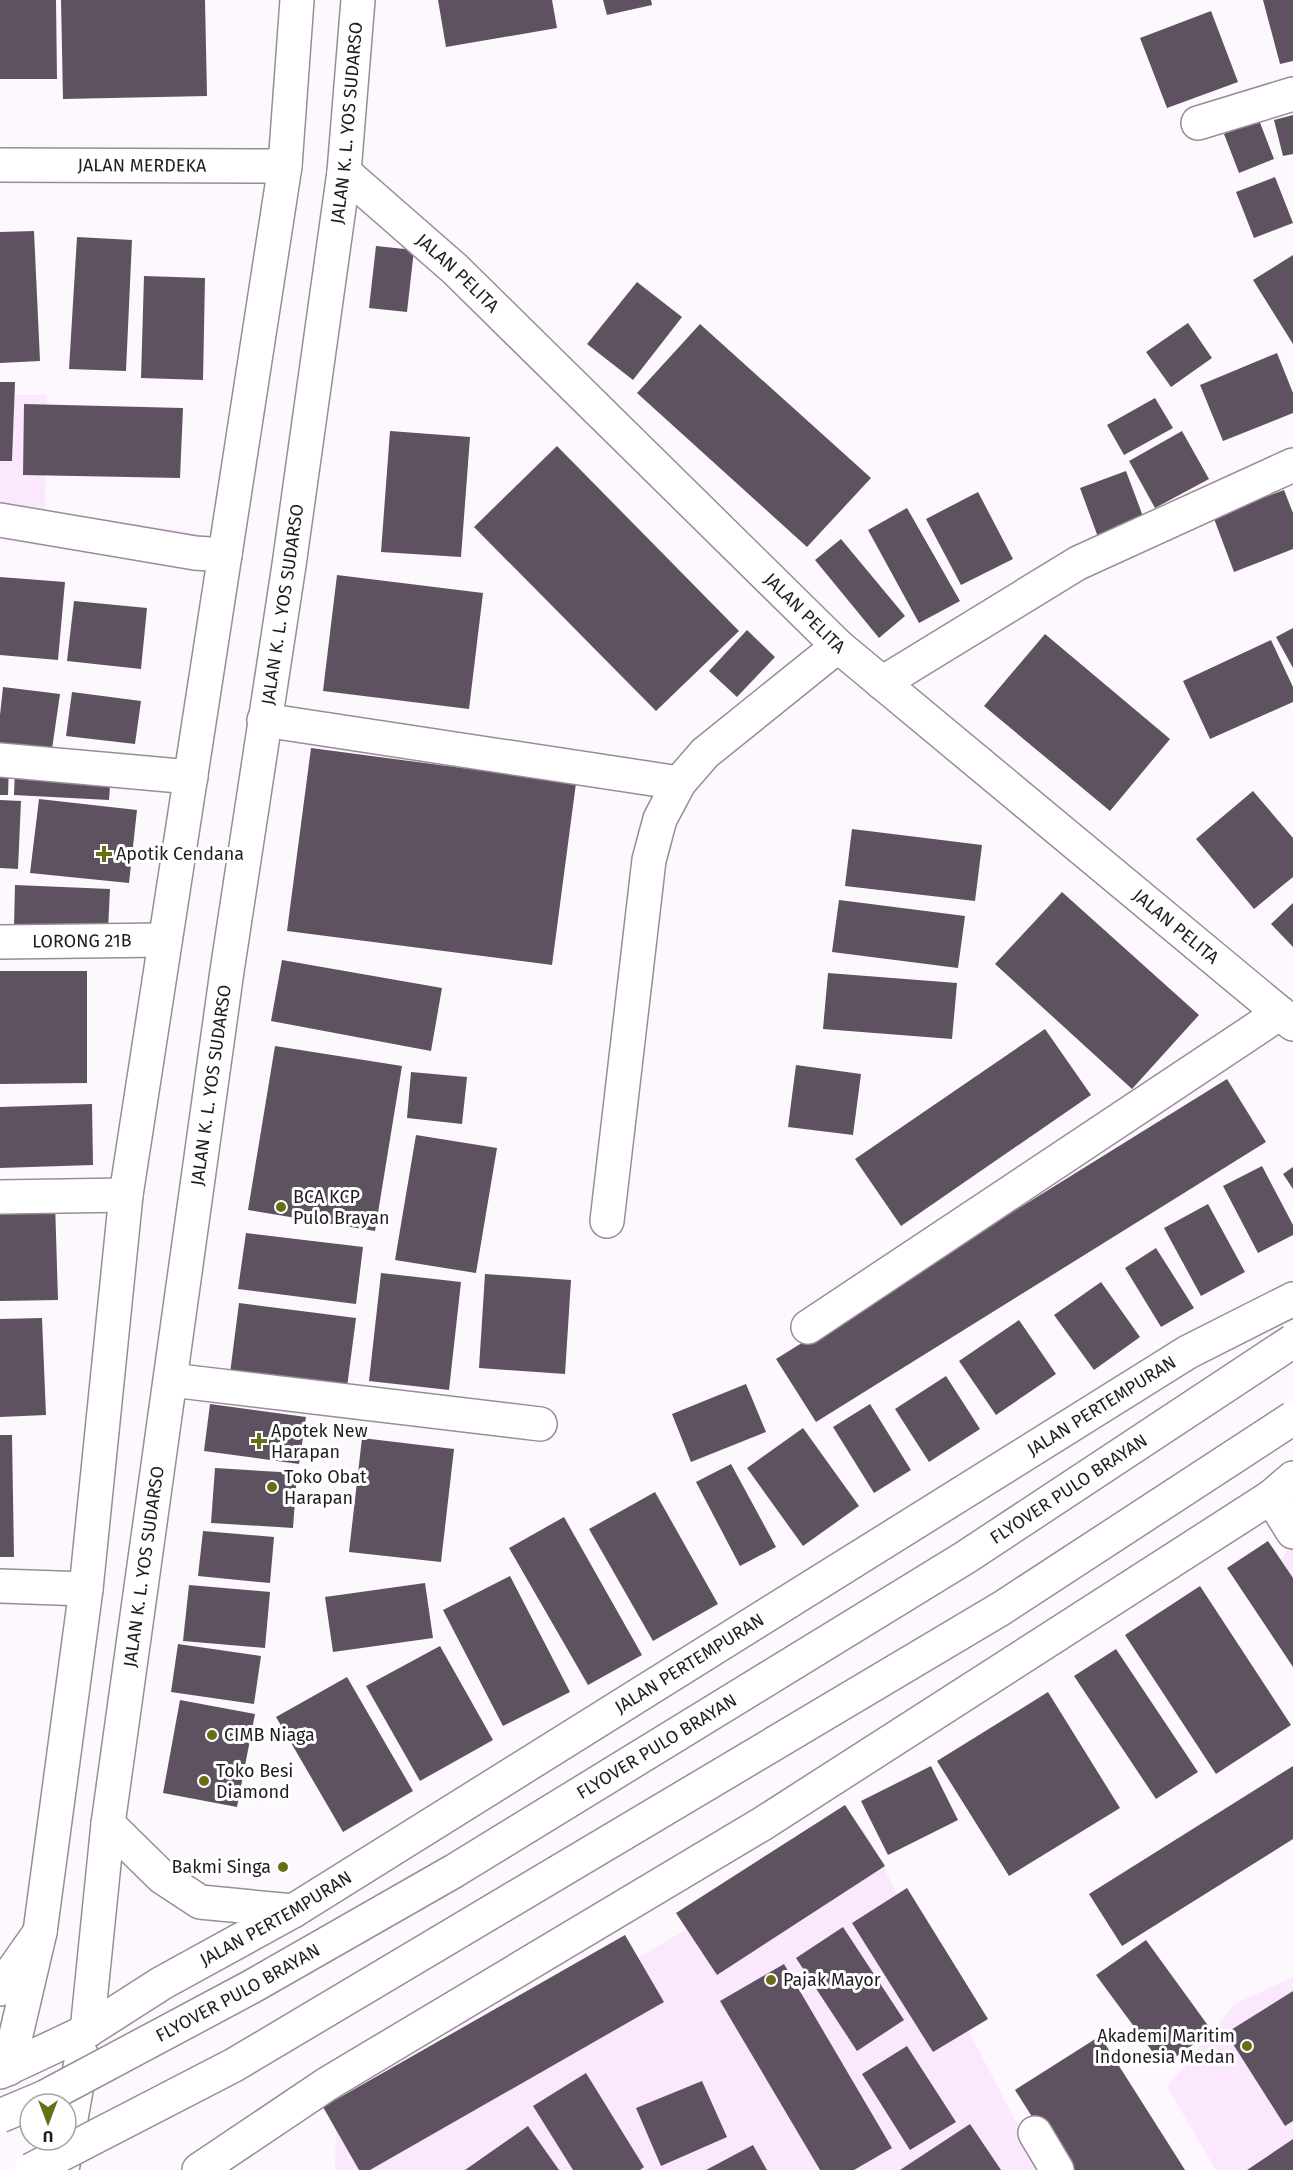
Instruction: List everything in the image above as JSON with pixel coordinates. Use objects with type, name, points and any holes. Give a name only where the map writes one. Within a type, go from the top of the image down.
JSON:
[{"type":"main road","points":[[0,2114],[4,2070],[40,1932],[86,1589],[126,1195],[285,166],[297,0]]},
{"type":"main road","name":"JALAN K. L. YOS SUDARSO","points":[[62,2170],[87,2031],[108,1824],[227,971],[289,565],[344,172],[358,0]]},
{"type":"main road","points":[[1198,123],[1293,94]]},
{"type":"main road","name":"JALAN MERDEKA","points":[[0,165],[285,166]]},
{"type":"main road","name":"JALAN PELITA","points":[[344,172],[455,269],[838,645],[1286,1018]]},
{"type":"main road","points":[[882,683],[1078,563],[1293,465]]},
{"type":"main road","points":[[0,520],[195,553],[225,555]]},
{"type":"main road","points":[[608,1221],[649,860],[660,819],[679,783],[705,753],[838,645]]},
{"type":"main road","points":[[264,720],[679,783]]},
{"type":"main road","points":[[0,760],[191,777]]},
{"type":"main road","name":"LORONG 21B","points":[[0,942],[165,940]]},
{"type":"main road","points":[[808,1326],[1286,1018]]},
{"type":"main road","points":[[0,1197],[126,1195]]},
{"type":"main road","name":"JALAN PERTEMPURAN","points":[[4,2070],[87,2031],[162,1983],[293,1911],[1188,1352],[1293,1299]]},
{"type":"main road","name":"FLYOVER PULO BRAYAN","points":[[0,2114],[45,2097],[251,1987],[454,1871],[966,1557],[1293,1341]]},
{"type":"main road","points":[[171,1380],[540,1424]]},
{"type":"main road","points":[[31,2170],[234,2065],[992,1615],[1293,1418]]},
{"type":"main road","points":[[201,2169],[327,2084],[762,1824],[1282,1487],[1293,1532]]},
{"type":"main road","points":[[0,1586],[86,1589]]},
{"type":"main road","points":[[108,1824],[162,1877],[200,1902],[293,1911]]},
{"type":"main road","points":[[0,1989],[40,1932]]},
{"type":"main road","points":[[1035,2133],[1057,2170]]},
{"type":"shaded area","points":[[0,395],[47,395],[45,510],[198,534],[195,570],[0,539]]},
{"type":"shaded area","points":[[1293,1544],[1293,1586],[1279,1561]]},
{"type":"shaded area","name":"Pajak Mayor","points":[[863,1828],[1041,2170],[335,2170],[336,2131]]},
{"type":"shaded area","name":"Akademi Maritim Indonesia Medan","points":[[1293,1977],[1293,2170],[1216,2170],[1167,2087],[1235,2004]]},
{"type":"building","points":[[0,0],[56,0],[57,79],[0,79]]},
{"type":"building","points":[[61,0],[205,0],[207,96],[63,99]]},
{"type":"building","points":[[438,0],[552,0],[557,28],[446,47]]},
{"type":"building","points":[[603,0],[651,0],[652,5],[607,15]]},
{"type":"building","points":[[1263,0],[1293,0],[1293,61],[1280,64]]},
{"type":"building","points":[[1211,11],[1238,82],[1167,108],[1140,38]]},
{"type":"building","points":[[1293,115],[1293,154],[1283,156],[1274,120]]},
{"type":"building","points":[[1259,120],[1274,159],[1239,173],[1224,134]]},
{"type":"building","points":[[1275,177],[1293,223],[1254,238],[1236,192]]},
{"type":"building","points":[[34,231],[40,361],[0,363],[0,232]]},
{"type":"building","points":[[77,237],[132,240],[126,371],[69,369]]},
{"type":"building","points":[[376,246],[414,250],[407,312],[369,308]]},
{"type":"building","points":[[1293,255],[1293,344],[1253,280]]},
{"type":"building","points":[[144,276],[205,278],[203,380],[141,378]]},
{"type":"building","points":[[637,282],[682,317],[633,380],[587,344]]},
{"type":"building","points":[[1188,323],[1212,358],[1171,387],[1146,352]]},
{"type":"building","points":[[700,324],[871,478],[807,547],[637,393]]},
{"type":"building","points":[[1277,353],[1293,393],[1293,413],[1223,441],[1200,385]]},
{"type":"building","points":[[0,382],[15,382],[12,461],[0,461]]},
{"type":"building","points":[[1155,398],[1173,428],[1124,455],[1107,425]]},
{"type":"building","points":[[24,404],[183,408],[180,478],[23,475]]},
{"type":"building","points":[[390,431],[470,437],[461,557],[381,552]]},
{"type":"building","points":[[1182,431],[1209,479],[1155,508],[1129,461]]},
{"type":"building","points":[[557,446],[739,631],[656,711],[474,527]]},
{"type":"building","points":[[1126,471],[1144,519],[1098,537],[1080,488]]},
{"type":"building","points":[[1284,490],[1293,513],[1293,549],[1234,572],[1213,516]]},
{"type":"building","points":[[978,492],[1013,559],[961,585],[926,519]]},
{"type":"building","points":[[907,508],[960,601],[919,623],[868,530]]},
{"type":"building","points":[[841,539],[905,616],[879,638],[815,560]]},
{"type":"building","points":[[337,575],[483,593],[469,709],[323,691]]},
{"type":"building","points":[[0,577],[65,582],[58,660],[0,655]]},
{"type":"building","points":[[74,601],[147,608],[141,669],[67,661]]},
{"type":"building","points":[[1293,628],[1293,668],[1276,637]]},
{"type":"building","points":[[747,630],[775,657],[737,697],[709,671]]},
{"type":"building","points":[[1045,634],[1170,739],[1110,811],[984,706]]},
{"type":"building","points":[[1271,640],[1293,687],[1293,702],[1210,739],[1183,681]]},
{"type":"building","points":[[3,687],[60,694],[51,756],[0,750]]},
{"type":"building","points":[[72,692],[141,701],[135,744],[66,736]]},
{"type":"building","points":[[311,748],[576,783],[552,965],[287,931]]},
{"type":"building","points":[[0,762],[9,763],[8,795],[0,795]]},
{"type":"building","points":[[15,769],[111,772],[109,800],[14,795]]},
{"type":"building","points":[[1253,791],[1293,838],[1293,877],[1254,909],[1196,839]]},
{"type":"building","points":[[39,799],[137,810],[129,883],[30,873]]},
{"type":"building","points":[[0,800],[21,801],[18,869],[0,868]]},
{"type":"building","points":[[852,829],[982,845],[975,901],[845,886]]},
{"type":"building","points":[[15,885],[110,889],[108,930],[14,927]]},
{"type":"building","points":[[1062,892],[1199,1015],[1132,1089],[995,964]]},
{"type":"building","points":[[839,900],[965,916],[958,968],[832,952]]},
{"type":"building","points":[[1293,903],[1293,947],[1271,924]]},
{"type":"building","points":[[282,960],[442,988],[431,1051],[271,1021]]},
{"type":"building","points":[[0,971],[87,971],[87,1083],[0,1084]]},
{"type":"building","points":[[828,973],[957,983],[952,1039],[823,1029]]},
{"type":"building","points":[[1045,1029],[1091,1095],[901,1226],[855,1159]]},
{"type":"building","points":[[275,1046],[402,1066],[375,1231],[248,1210]]},
{"type":"building","points":[[796,1065],[861,1074],[853,1135],[788,1127]]},
{"type":"building","points":[[411,1072],[467,1077],[462,1124],[407,1118]]},
{"type":"building","points":[[1227,1079],[1266,1142],[816,1422],[776,1359]]},
{"type":"building","points":[[92,1104],[93,1165],[0,1168],[0,1107]]},
{"type":"building","points":[[416,1135],[497,1148],[476,1273],[395,1260]]},
{"type":"building","points":[[1262,1166],[1293,1225],[1293,1235],[1258,1253],[1223,1186]]},
{"type":"building","points":[[1293,1167],[1293,1189],[1283,1174]]},
{"type":"building","points":[[55,1201],[58,1300],[0,1301],[0,1203]]},
{"type":"building","points":[[1208,1204],[1245,1272],[1201,1296],[1164,1228]]},
{"type":"building","points":[[246,1233],[363,1247],[356,1304],[238,1289]]},
{"type":"building","points":[[1156,1248],[1194,1308],[1161,1327],[1125,1268]]},
{"type":"building","points":[[381,1273],[461,1282],[449,1390],[369,1381]]},
{"type":"building","points":[[485,1274],[571,1280],[565,1374],[479,1368]]},
{"type":"building","points":[[1101,1282],[1140,1337],[1094,1370],[1054,1315]]},
{"type":"building","points":[[239,1303],[356,1318],[346,1395],[229,1381]]},
{"type":"building","points":[[42,1318],[46,1415],[0,1417],[0,1319]]},
{"type":"building","points":[[1019,1320],[1056,1374],[996,1415],[959,1361]]},
{"type":"building","points":[[946,1376],[980,1429],[929,1462],[895,1409]]},
{"type":"building","points":[[746,1384],[766,1432],[691,1462],[672,1414]]},
{"type":"building","points":[[210,1404],[306,1417],[299,1464],[204,1451]]},
{"type":"building","points":[[870,1404],[911,1470],[874,1493],[833,1427]]},
{"type":"building","points":[[803,1428],[859,1506],[803,1546],[747,1468]]},
{"type":"building","points":[[0,1435],[12,1435],[14,1557],[0,1557]]},
{"type":"building","points":[[362,1438],[454,1449],[441,1562],[349,1552]]},
{"type":"building","points":[[731,1464],[776,1547],[740,1566],[696,1482]]},
{"type":"building","points":[[215,1468],[297,1473],[293,1528],[211,1523]]},
{"type":"building","points":[[655,1492],[718,1604],[653,1641],[589,1529]]},
{"type":"building","points":[[564,1517],[642,1655],[588,1685],[509,1548]]},
{"type":"building","points":[[203,1531],[274,1537],[270,1583],[198,1576]]},
{"type":"building","points":[[1268,1541],[1293,1578],[1293,1667],[1227,1568]]},
{"type":"building","points":[[510,1576],[570,1692],[503,1726],[443,1610]]},
{"type":"building","points":[[425,1583],[433,1638],[333,1652],[325,1597]]},
{"type":"building","points":[[189,1585],[270,1592],[265,1648],[183,1641]]},
{"type":"building","points":[[1200,1586],[1291,1725],[1216,1774],[1125,1635]]},
{"type":"building","points":[[178,1644],[261,1656],[254,1704],[171,1692]]},
{"type":"building","points":[[440,1646],[493,1740],[420,1781],[366,1686]]},
{"type":"building","points":[[1116,1649],[1198,1772],[1156,1799],[1074,1676]]},
{"type":"building","points":[[347,1677],[413,1791],[343,1832],[276,1717]]},
{"type":"building","points":[[1048,1692],[1120,1808],[1009,1876],[937,1761]]},
{"type":"building","name":"CIMB Niaga","points":[[180,1700],[255,1714],[237,1807],[163,1793]]},
{"type":"building","points":[[931,1766],[958,1820],[888,1855],[861,1801]]},
{"type":"building","points":[[1293,1766],[1293,1839],[1122,1946],[1089,1894]]},
{"type":"building","points":[[845,1805],[885,1866],[717,1975],[676,1913]]},
{"type":"building","points":[[907,1888],[988,2019],[933,2052],[852,1923]]},
{"type":"building","points":[[843,1927],[904,2020],[857,2051],[796,1958]]},
{"type":"building","points":[[625,1935],[664,2002],[370,2170],[359,2170],[323,2107]]},
{"type":"building","points":[[1146,1940],[1212,2031],[1163,2066],[1096,1975]]},
{"type":"building","points":[[784,1964],[892,2148],[854,2170],[820,2170],[720,2001]]},
{"type":"building","points":[[1293,1991],[1293,2121],[1285,2126],[1226,2033]]},
{"type":"building","points":[[1100,2036],[1185,2170],[1066,2170],[1015,2090]]},
{"type":"building","points":[[907,2046],[956,2122],[910,2150],[862,2074]]},
{"type":"building","points":[[586,2073],[644,2167],[640,2170],[573,2170],[533,2106]]},
{"type":"building","points":[[702,2081],[727,2137],[661,2166],[636,2108]]},
{"type":"building","points":[[970,2124],[1001,2170],[900,2170]]},
{"type":"building","points":[[528,2126],[559,2170],[465,2170]]},
{"type":"building","points":[[1293,2139],[1293,2170],[1247,2170]]},
{"type":"building","points":[[753,2145],[767,2170],[706,2170]]},
{"type":"place","name":"Apotik Cendana","points":[[104,854]]},
{"type":"place","name":"BCA KCP Pulo Brayan","points":[[281,1207]]},
{"type":"place","name":"Apotek New Harapan","points":[[259,1441]]},
{"type":"place","name":"Toko Obat Harapan","points":[[272,1487]]},
{"type":"place","name":"CIMB Niaga","points":[[212,1735]]},
{"type":"place","name":"Toko Besi Diamond","points":[[204,1781]]},
{"type":"place","name":"Bakmi Singa","points":[[283,1867]]},
{"type":"place","name":"Pajak Mayor","points":[[771,1980]]},
{"type":"place","name":"Akademi Maritim Indonesia Medan","points":[[1247,2046]]}]
